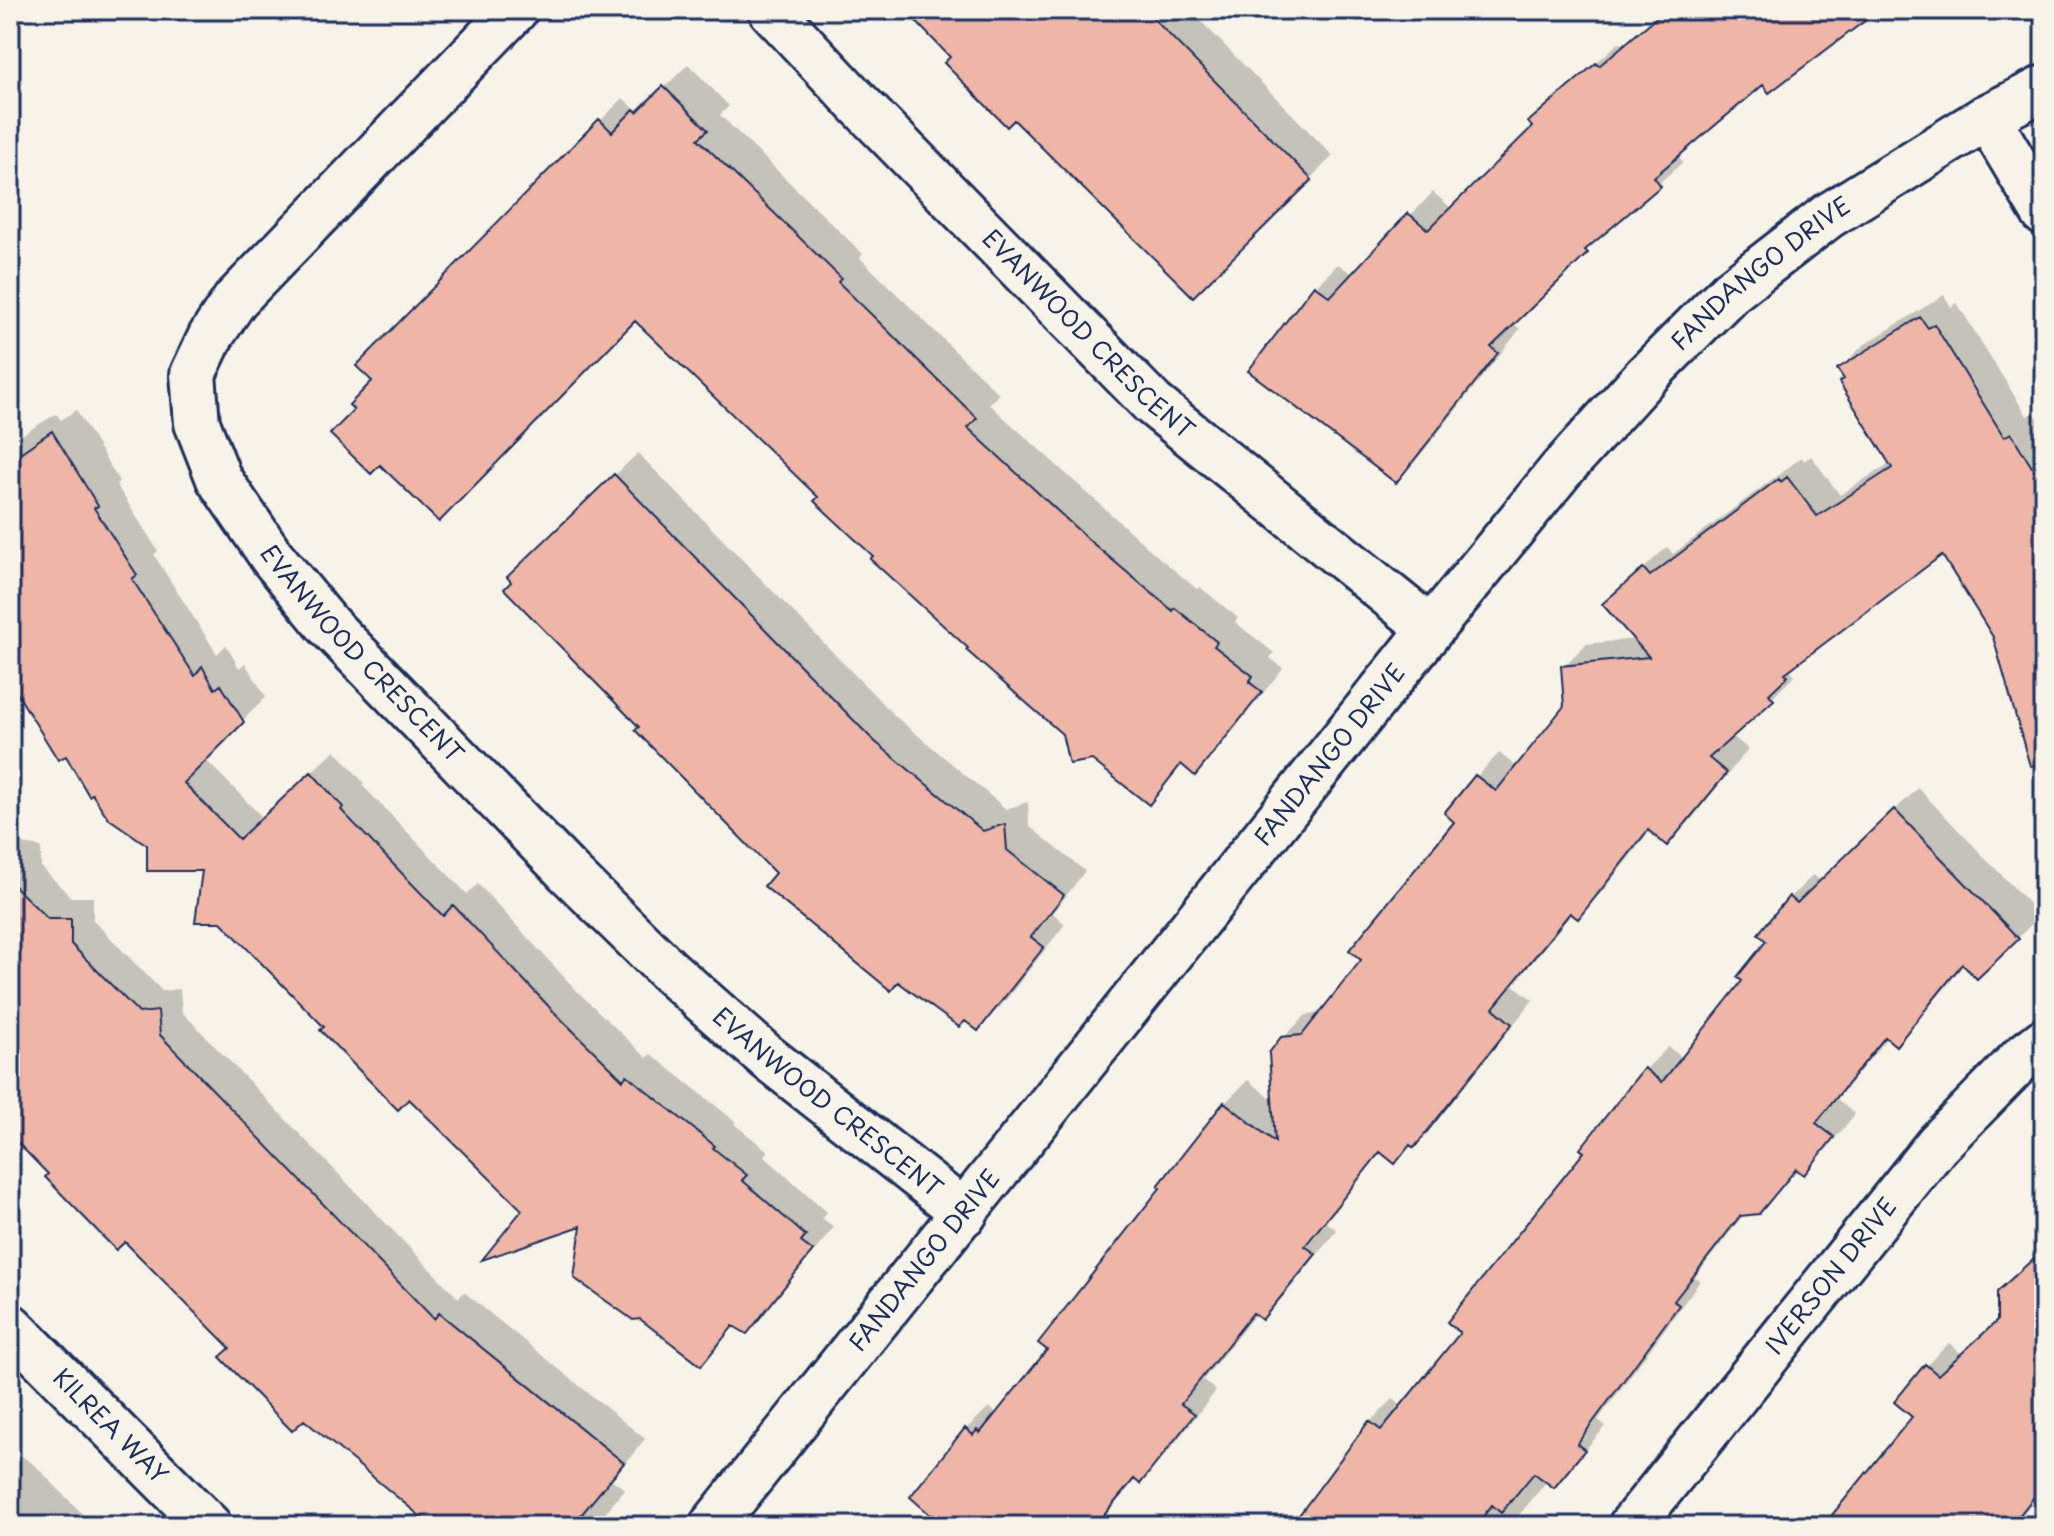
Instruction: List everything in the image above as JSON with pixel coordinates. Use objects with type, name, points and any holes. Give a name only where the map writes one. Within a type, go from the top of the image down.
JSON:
[{"type":"street","name":"EVANWOOD CRESCENT","points":[[515,10],[235,300],[211,336],[193,374],[197,423],[219,479],[272,557],[328,625],[568,872],[669,971],[768,1058],[965,1213]]},
{"type":"street","name":"EVANWOOD CRESCENT","points":[[771,10],[1153,404],[1431,629]]},
{"type":"street","name":"FANDANGO DRIVE","points":[[712,1526],[1431,629],[1561,470],[1645,377],[1730,292],[1828,216],[1987,117],[2044,88]]},
{"type":"street","points":[[1987,117],[2044,213]]},
{"type":"street","name":"IVERSON DRIVE","points":[[1631,1526],[1937,1145],[2023,1057],[2044,1041]]},
{"type":"street","name":"KILREA WAY","points":[[10,1326],[209,1526]]},
{"type":"building","points":[[905,10],[1145,10],[1312,180],[1193,297],[1014,120],[1007,127],[944,63],[950,57]]},
{"type":"building","points":[[1665,10],[1879,10],[1769,93],[1763,85],[1654,177],[1661,186],[1585,250],[1588,253],[1491,347],[1498,353],[1396,483],[1248,371],[1314,285],[1330,297],[1408,213],[1428,230],[1532,127],[1528,122],[1596,63],[1599,66]]},
{"type":"building","points":[[663,86],[708,130],[698,139],[841,278],[838,282],[977,418],[968,428],[1090,541],[1173,611],[1175,608],[1217,642],[1214,646],[1253,676],[1249,682],[1262,692],[1195,776],[1181,764],[1149,805],[1092,760],[1069,764],[1062,734],[966,650],[968,648],[870,559],[873,556],[814,501],[818,497],[635,321],[439,522],[380,465],[371,474],[330,434],[354,410],[349,405],[372,381],[356,366],[599,119],[612,132]]},
{"type":"building","points":[[1920,317],[1928,328],[1934,324],[2004,437],[2011,433],[2044,487],[2044,764],[2030,766],[1993,637],[1942,555],[1785,673],[1788,676],[1769,694],[1774,700],[1709,758],[1727,773],[1667,846],[1648,830],[1578,919],[1570,913],[1493,1008],[1512,1024],[1414,1148],[1410,1145],[1395,1164],[1380,1152],[1305,1246],[1316,1254],[1262,1320],[1253,1313],[1181,1404],[1195,1414],[1140,1484],[1134,1479],[1095,1526],[943,1526],[910,1497],[965,1428],[973,1435],[977,1430],[980,1433],[1047,1350],[1038,1343],[1224,1102],[1275,1142],[1269,1053],[1281,1037],[1302,1035],[1361,960],[1349,950],[1454,822],[1444,813],[1475,775],[1496,791],[1564,706],[1561,666],[1649,657],[1602,604],[1643,568],[1650,576],[1778,479],[1781,482],[1787,477],[1817,516],[1892,468],[1839,382],[1844,379],[1837,369]]},
{"type":"building","points":[[52,431],[98,506],[94,508],[137,575],[132,579],[195,676],[202,666],[215,689],[221,685],[244,722],[184,783],[239,839],[311,772],[343,807],[341,810],[443,916],[453,905],[623,1080],[627,1075],[747,1175],[742,1180],[806,1236],[801,1242],[813,1251],[747,1334],[733,1326],[701,1366],[640,1319],[633,1320],[574,1278],[581,1226],[482,1260],[522,1210],[409,1099],[398,1110],[320,1030],[324,1027],[221,922],[195,922],[202,871],[147,871],[147,845],[108,818],[92,794],[89,796],[66,756],[58,760],[10,682],[10,460]]},
{"type":"building","points":[[614,474],[873,740],[983,831],[1005,824],[1007,850],[1064,895],[1031,937],[1044,947],[978,1031],[965,1021],[959,1027],[898,982],[891,991],[764,886],[775,873],[635,730],[639,727],[504,589],[511,582],[507,577]]},
{"type":"building","points":[[1894,809],[2019,939],[1977,979],[1962,964],[1896,1046],[1885,1037],[1816,1123],[1834,1137],[1804,1175],[1796,1169],[1759,1214],[1740,1216],[1674,1301],[1679,1305],[1577,1444],[1585,1450],[1554,1488],[1534,1473],[1501,1513],[1492,1505],[1476,1526],[1291,1526],[1369,1421],[1381,1430],[1460,1333],[1447,1322],[1584,1152],[1580,1149],[1644,1068],[1662,1082],[1742,981],[1737,977],[1766,941],[1758,934],[1789,896],[1797,903]]},
{"type":"building","points":[[10,882],[48,919],[71,919],[71,944],[139,1013],[158,1011],[160,1035],[434,1319],[439,1313],[624,1463],[572,1526],[432,1526],[304,1420],[292,1431],[220,1357],[230,1348],[125,1242],[116,1250],[45,1177],[48,1174],[10,1135]]},
{"type":"building","points":[[2044,1249],[2044,1484],[2011,1526],[1823,1526],[1912,1417],[1894,1402],[1925,1364],[1938,1375],[1997,1321],[1997,1292]]}]
